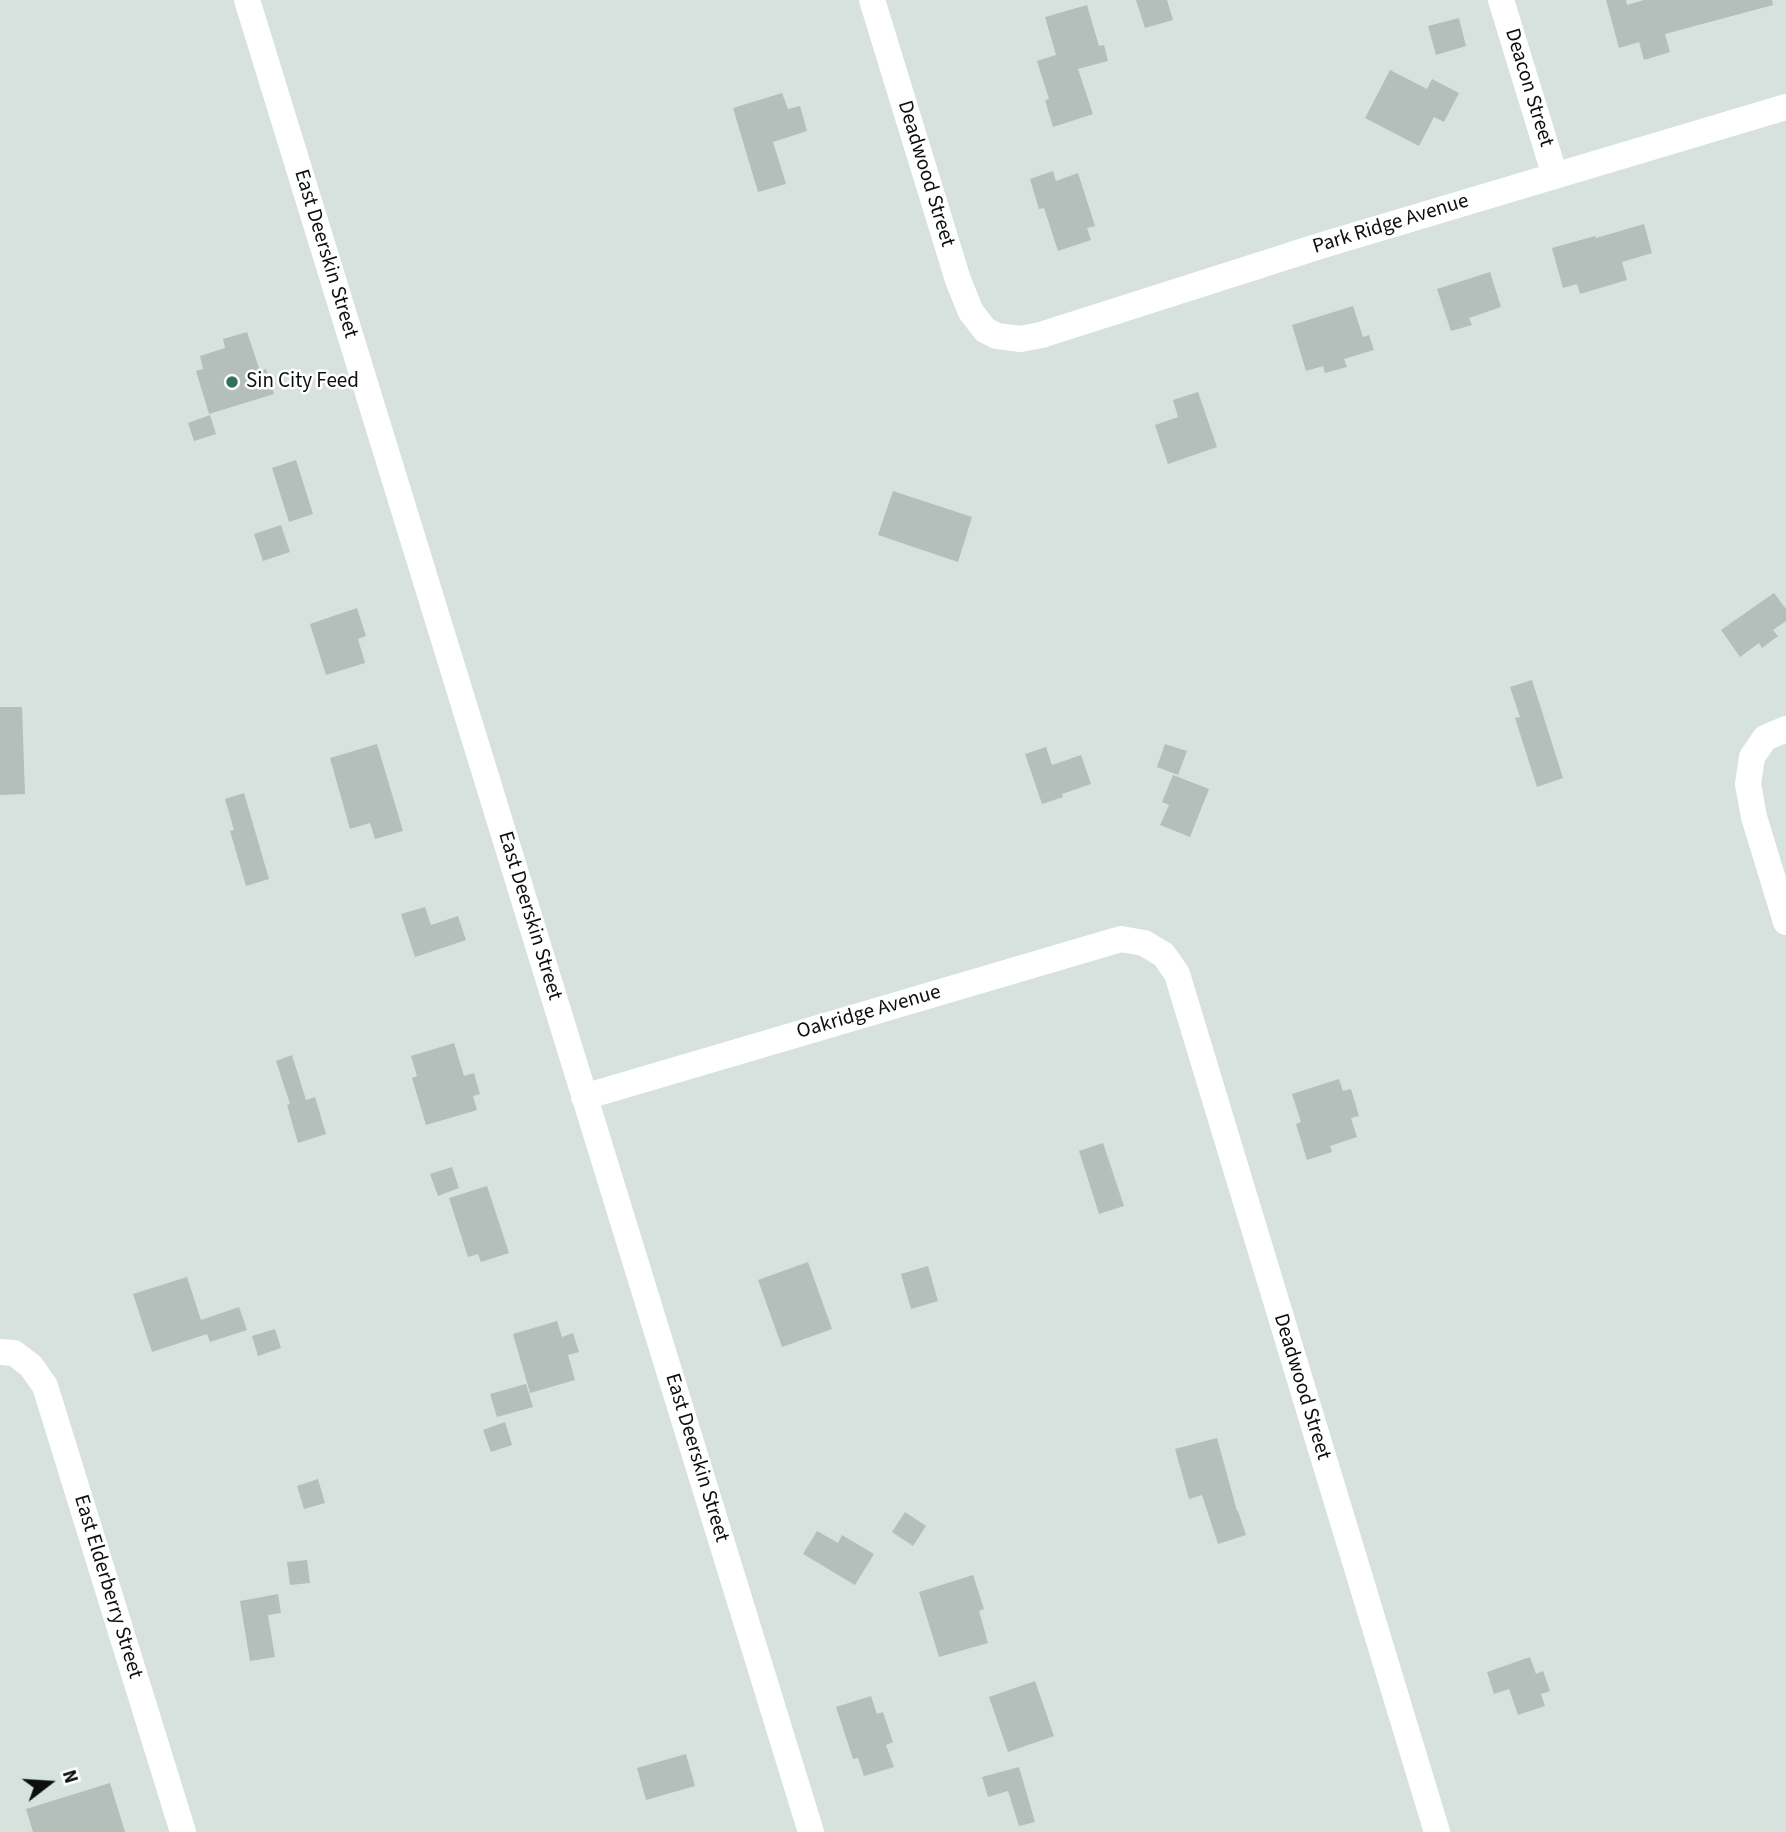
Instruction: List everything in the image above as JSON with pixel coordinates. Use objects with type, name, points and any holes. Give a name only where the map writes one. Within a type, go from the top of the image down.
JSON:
[{"type":"street","name":"East Deerskin Street","points":[[247,0],[811,1832]]},
{"type":"street","name":"Deadwood Street","points":[[872,0],[958,281],[971,312],[985,330],[997,336]]},
{"type":"street","name":"Deacon Street","points":[[1501,0],[1555,176]]},
{"type":"street","name":"Park Ridge Avenue","points":[[997,336],[1021,339],[1041,335],[1323,245],[1786,107]]},
{"type":"street","points":[[1786,729],[1765,738],[1752,757],[1748,784],[1754,817],[1786,922]]},
{"type":"street","name":"Oakridge Avenue","points":[[584,1097],[1121,939],[1144,943],[1154,948]]},
{"type":"street","name":"Deadwood Street","points":[[1154,948],[1164,955],[1177,974],[1437,1832]]},
{"type":"street","name":"East Elderberry Street","points":[[7,1352],[31,1366],[45,1386],[183,1832]]},
{"type":"building","points":[[1136,0],[1167,0],[1173,20],[1145,28]]},
{"type":"building","points":[[1606,0],[1626,0],[1627,5],[1644,0],[1772,0],[1773,5],[1665,34],[1670,52],[1644,60],[1639,42],[1619,48]]},
{"type":"building","points":[[1087,5],[1099,46],[1104,45],[1108,61],[1078,69],[1093,114],[1053,127],[1045,100],[1049,99],[1037,61],[1056,55],[1045,17]]},
{"type":"building","points":[[1459,18],[1466,46],[1436,55],[1428,26]]},
{"type":"building","points":[[1390,70],[1427,89],[1432,79],[1459,93],[1444,122],[1434,117],[1419,146],[1365,118]]},
{"type":"building","points":[[782,93],[788,109],[800,106],[807,131],[773,142],[786,184],[758,192],[733,108]]},
{"type":"building","points":[[1053,171],[1056,181],[1078,173],[1095,226],[1087,228],[1091,240],[1058,251],[1044,208],[1039,209],[1030,179]]},
{"type":"building","points":[[1644,224],[1652,253],[1622,262],[1627,280],[1580,294],[1577,284],[1563,288],[1552,248]]},
{"type":"building","points":[[1490,272],[1501,307],[1469,318],[1472,325],[1451,331],[1437,289]]},
{"type":"building","points":[[1353,306],[1363,337],[1369,335],[1374,350],[1344,359],[1347,367],[1325,373],[1323,366],[1306,371],[1292,325]]},
{"type":"building","points":[[247,332],[260,371],[266,369],[274,394],[209,414],[196,371],[203,369],[200,356],[225,348],[223,339]]},
{"type":"building","points":[[1198,392],[1217,447],[1168,464],[1155,425],[1178,417],[1173,400]]},
{"type":"building","points":[[210,415],[216,434],[194,441],[188,423]]},
{"type":"building","points":[[296,460],[313,514],[289,522],[272,468]]},
{"type":"building","points":[[893,491],[972,517],[958,562],[878,535]]},
{"type":"building","points":[[281,525],[290,552],[263,561],[254,534]]},
{"type":"building","points":[[1774,593],[1786,609],[1786,621],[1773,630],[1778,636],[1762,648],[1759,643],[1740,657],[1721,630]]},
{"type":"building","points":[[357,608],[366,636],[358,639],[365,663],[326,675],[310,624]]},
{"type":"building","points":[[1532,680],[1563,778],[1537,787],[1515,718],[1520,717],[1510,687]]},
{"type":"building","points":[[0,707],[22,707],[25,794],[0,795]]},
{"type":"building","points":[[377,744],[403,831],[375,839],[370,823],[350,829],[330,758]]},
{"type":"building","points":[[1165,744],[1187,751],[1178,775],[1157,767]]},
{"type":"building","points":[[1046,747],[1052,765],[1081,755],[1091,784],[1042,804],[1025,754]]},
{"type":"building","points":[[1173,775],[1209,789],[1190,837],[1160,825],[1169,805],[1162,802]]},
{"type":"building","points":[[244,793],[269,879],[246,886],[230,831],[234,830],[225,799]]},
{"type":"building","points":[[425,907],[431,925],[458,916],[466,940],[415,957],[401,914]]},
{"type":"building","points":[[454,1043],[464,1076],[474,1073],[480,1094],[473,1096],[477,1110],[426,1125],[412,1078],[417,1076],[411,1056]]},
{"type":"building","points":[[292,1055],[306,1100],[315,1097],[326,1134],[298,1143],[287,1105],[290,1104],[276,1061]]},
{"type":"building","points":[[1339,1079],[1343,1091],[1351,1089],[1359,1116],[1351,1118],[1357,1137],[1330,1146],[1332,1152],[1307,1160],[1296,1124],[1301,1122],[1292,1094]]},
{"type":"building","points":[[1103,1143],[1124,1206],[1099,1214],[1079,1151]]},
{"type":"building","points":[[452,1167],[459,1188],[438,1196],[430,1174]]},
{"type":"building","points":[[487,1186],[509,1253],[481,1262],[478,1254],[468,1257],[449,1198]]},
{"type":"building","points":[[808,1262],[832,1329],[782,1347],[758,1280]]},
{"type":"building","points":[[928,1266],[938,1301],[911,1309],[901,1274]]},
{"type":"building","points":[[187,1277],[201,1320],[239,1307],[247,1330],[210,1342],[207,1334],[152,1352],[133,1294]]},
{"type":"building","points":[[557,1321],[562,1337],[573,1333],[579,1352],[568,1355],[575,1380],[530,1393],[513,1334]]},
{"type":"building","points":[[275,1329],[281,1348],[258,1356],[252,1336]]},
{"type":"building","points":[[526,1384],[533,1407],[497,1417],[490,1394]]},
{"type":"building","points":[[505,1422],[512,1445],[491,1452],[483,1430]]},
{"type":"building","points":[[1217,1438],[1246,1535],[1218,1544],[1202,1495],[1189,1499],[1175,1449]]},
{"type":"building","points":[[318,1479],[325,1503],[304,1509],[297,1486]]},
{"type":"building","points":[[905,1512],[926,1526],[913,1546],[892,1532]]},
{"type":"building","points":[[817,1531],[838,1543],[842,1535],[874,1554],[855,1585],[803,1554]]},
{"type":"building","points":[[307,1560],[310,1583],[290,1585],[287,1562]]},
{"type":"building","points":[[973,1575],[984,1609],[979,1611],[988,1643],[939,1657],[919,1592]]},
{"type":"building","points":[[278,1594],[281,1613],[268,1615],[275,1657],[250,1661],[240,1601]]},
{"type":"building","points":[[1530,1657],[1536,1674],[1543,1671],[1550,1691],[1541,1694],[1545,1706],[1518,1715],[1509,1689],[1494,1694],[1487,1672]]},
{"type":"building","points":[[1035,1681],[1054,1736],[1008,1752],[989,1697]]},
{"type":"building","points":[[871,1696],[877,1714],[883,1712],[893,1742],[886,1745],[894,1767],[864,1776],[858,1758],[853,1759],[836,1707]]},
{"type":"building","points":[[686,1754],[695,1786],[646,1800],[637,1768]]},
{"type":"building","points":[[1019,1767],[1035,1822],[1019,1826],[1008,1791],[988,1797],[982,1777]]},
{"type":"building","points":[[110,1783],[125,1832],[33,1832],[26,1809]]},
{"type":"place","name":"Sin City Feed","points":[[232,382]]}]
